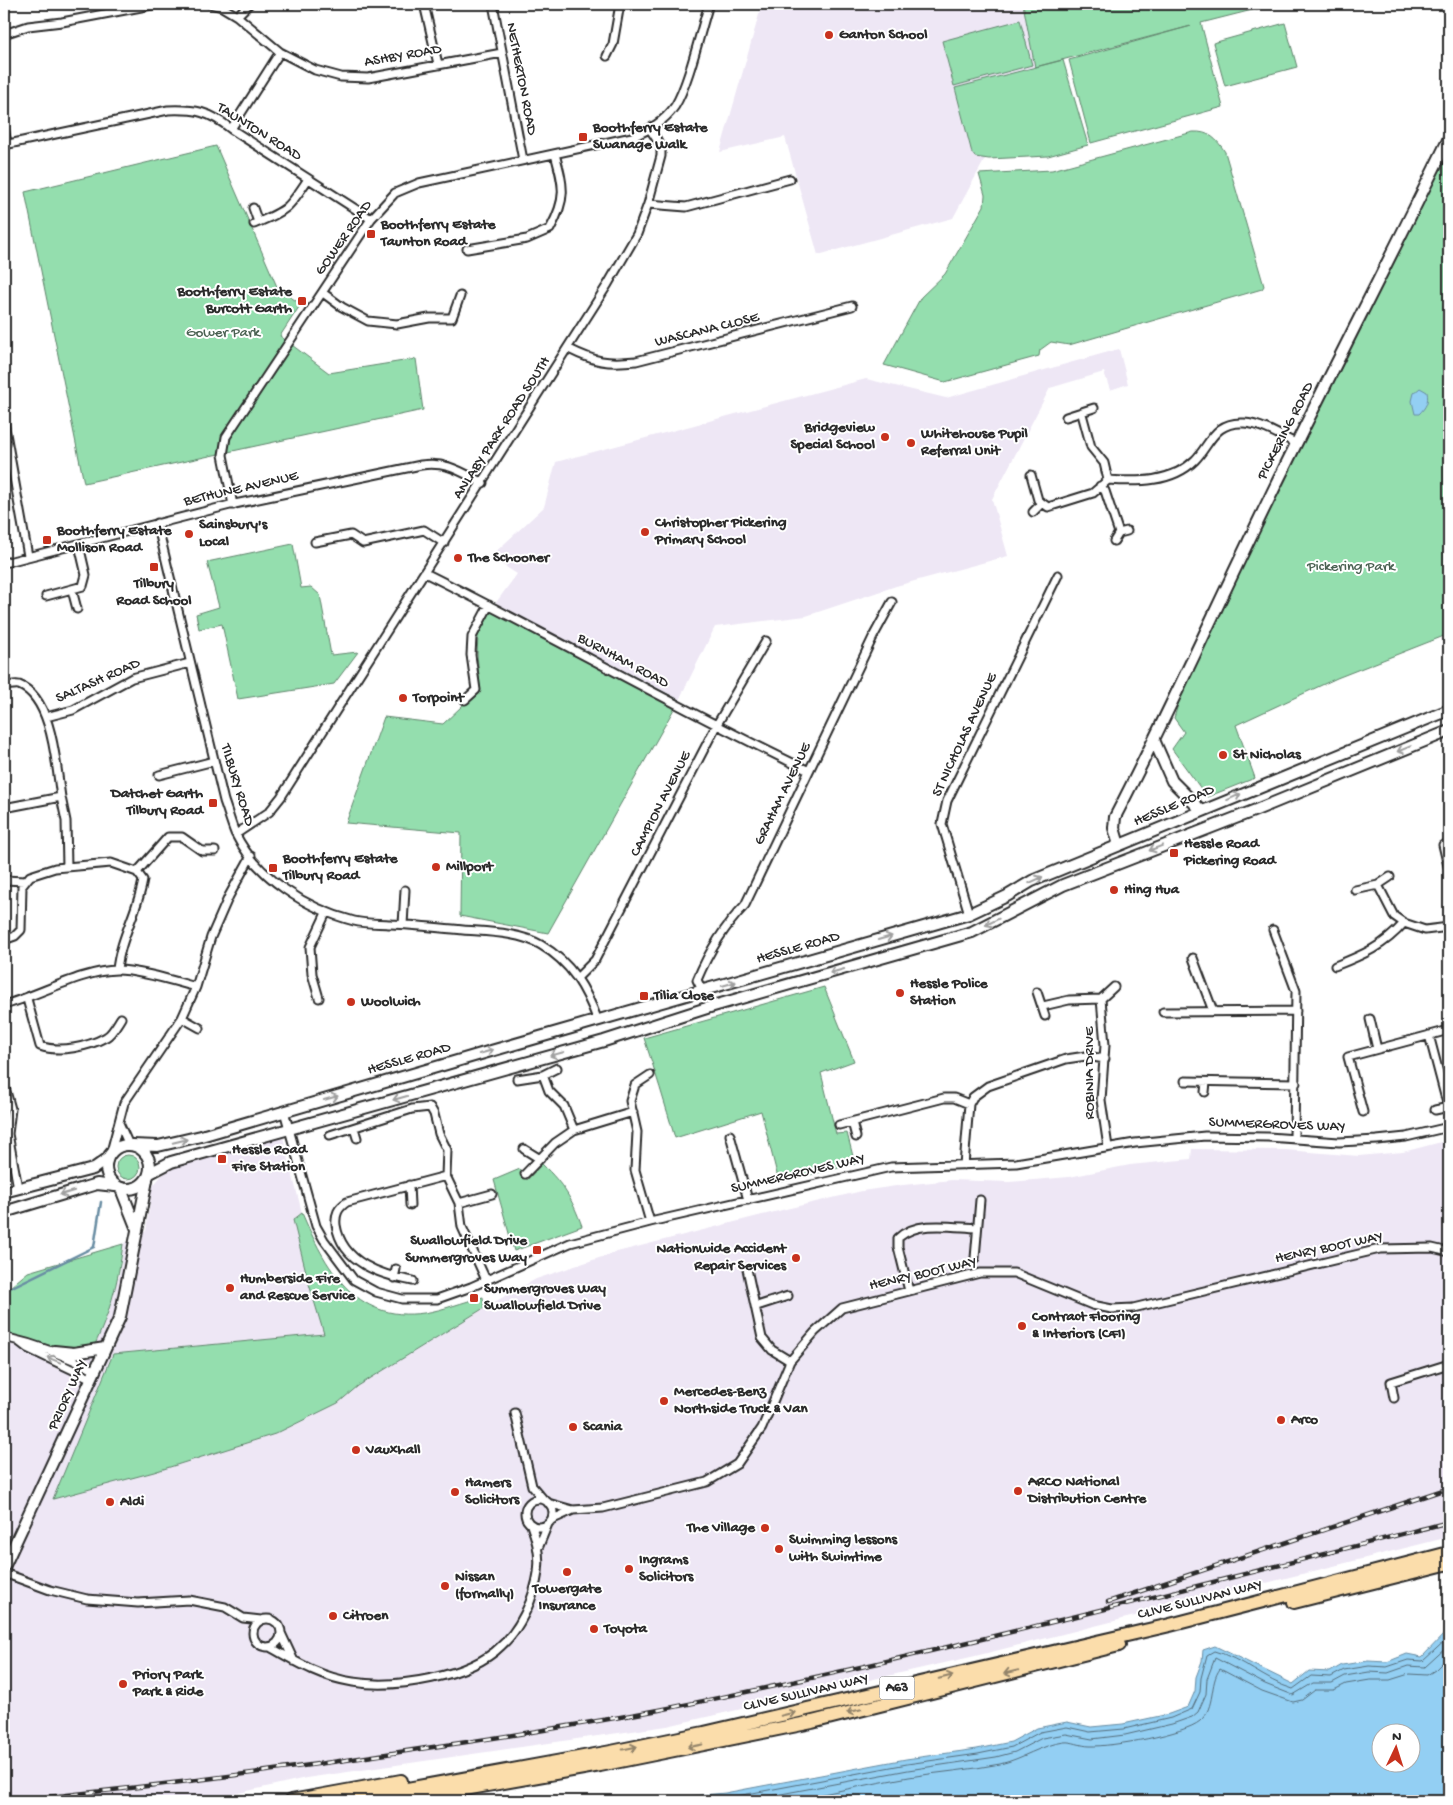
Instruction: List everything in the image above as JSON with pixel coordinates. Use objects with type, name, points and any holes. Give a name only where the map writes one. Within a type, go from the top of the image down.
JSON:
[{"type":"highway","name":"CLIVE SULLIVAN WAY","points":[[341,1801],[611,1752],[704,1733],[1170,1625],[1449,1553]]},
{"type":"highway","name":"CLIVE SULLIVAN WAY","points":[[398,1801],[556,1773],[812,1722],[1449,1563]]},
{"type":"highway","points":[[291,1801],[362,1786],[611,1752]]},
{"type":"highway","points":[[429,1801],[556,1773]]},
{"type":"street","points":[[4,34],[28,26],[158,4]]},
{"type":"street","name":"ASHBY ROAD","points":[[210,4],[222,7],[237,16],[280,52],[315,70],[341,77],[368,78],[502,53]]},
{"type":"street","points":[[237,16],[249,4]]},
{"type":"street","points":[[424,4],[438,64]]},
{"type":"street","name":"NETHERTON ROAD","points":[[493,4],[523,160]]},
{"type":"street","points":[[607,56],[613,44],[620,4]]},
{"type":"street","points":[[650,129],[663,120],[675,106],[709,4]]},
{"type":"street","points":[[231,129],[280,52]]},
{"type":"street","name":"TAUNTON ROAD","points":[[5,144],[168,110],[190,109],[215,116],[231,129],[371,220]]},
{"type":"street","points":[[4,127],[5,144]]},
{"type":"street","name":"GOWER ROAD","points":[[233,505],[224,455],[226,437],[371,220],[396,192],[419,183],[632,137],[650,129]]},
{"type":"street","name":"ANLABY PARK ROAD SOUTH","points":[[236,834],[269,812],[281,797],[483,483],[527,410],[569,349],[637,234],[648,204],[661,156],[661,146],[650,129]]},
{"type":"street","name":"PICKERING ROAD","points":[[1119,845],[1114,828],[1114,817],[1154,740],[1189,664],[1449,138]]},
{"type":"street","points":[[467,249],[527,238],[550,229],[561,208],[563,183],[555,154]]},
{"type":"street","points":[[253,208],[256,223],[285,211],[293,203],[308,179]]},
{"type":"street","points":[[648,204],[686,207],[790,179]]},
{"type":"street","points":[[323,292],[342,307],[368,321],[397,324],[429,318],[452,318],[460,296]]},
{"type":"street","name":"WASCANA CLOSE","points":[[569,349],[591,361],[608,364],[636,361],[852,306]]},
{"type":"street","points":[[1066,417],[1082,414],[1094,408]]},
{"type":"street","points":[[1082,414],[1091,448],[1104,463],[1108,480]]},
{"type":"street","points":[[4,422],[7,457],[28,556]]},
{"type":"street","points":[[1031,475],[1038,500],[1048,506],[1093,493],[1108,480],[1144,481],[1170,476],[1195,461],[1212,435],[1229,425],[1243,422],[1257,425],[1297,444]]},
{"type":"street","name":"BETHUNE AVENUE","points":[[4,563],[233,505],[436,463],[450,466],[483,483]]},
{"type":"street","points":[[1100,486],[1105,491],[1119,533]]},
{"type":"street","points":[[1034,512],[1042,503]]},
{"type":"street","name":"TILBURY ROAD","points":[[157,523],[224,801],[236,834],[260,868],[284,889],[326,913],[355,921],[479,931],[526,938],[541,945],[564,961],[578,977],[589,996],[598,1021]]},
{"type":"street","points":[[315,542],[351,535],[363,543],[424,530],[444,543]]},
{"type":"street","points":[[1119,533],[1128,532]]},
{"type":"street","points":[[1114,541],[1119,533]]},
{"type":"street","points":[[46,596],[83,586],[86,575],[79,545]]},
{"type":"street","name":"BURNHAM ROAD","points":[[425,574],[489,605],[716,726],[809,771]]},
{"type":"street","name":"ST NICHOLAS AVENUE","points":[[968,914],[942,824],[947,801],[1058,575]]},
{"type":"street","points":[[72,590],[77,608]]},
{"type":"street","name":"GRAHAM AVENUE","points":[[703,992],[698,980],[706,960],[726,926],[745,905],[874,635],[892,602]]},
{"type":"street","points":[[465,700],[476,690],[472,637],[489,605]]},
{"type":"street","name":"CAMPION AVENUE","points":[[578,977],[595,960],[716,726],[766,641]]},
{"type":"street","name":"SALTASH ROAD","points":[[46,717],[73,710],[132,678],[190,663]]},
{"type":"street","name":"SALTASH ROAD","points":[[4,686],[18,685],[37,698],[46,717],[66,821],[68,867]]},
{"type":"street","name":"HESSLE ROAD","points":[[131,1145],[167,1144],[703,992],[968,914],[1008,896],[1032,881],[1449,710]]},
{"type":"street","name":"HESSLE ROAD","points":[[149,1177],[171,1162],[204,1155],[288,1128],[604,1041],[710,1007],[972,932],[1063,884],[1256,810],[1449,731]]},
{"type":"street","points":[[1154,740],[1172,780],[1202,812]]},
{"type":"street","points":[[159,775],[214,761]]},
{"type":"street","points":[[4,808],[61,797]]},
{"type":"street","points":[[137,872],[168,836],[182,837],[202,852],[215,851]]},
{"type":"street","points":[[1443,845],[1448,854],[1448,866]]},
{"type":"street","points":[[136,1227],[118,1187],[106,1174],[109,1156],[124,1103],[182,1018],[196,986],[211,937],[225,904],[251,856]]},
{"type":"street","points":[[4,940],[16,936],[21,930],[22,886],[30,876],[40,871],[111,862],[137,872],[143,880],[142,891],[118,956],[117,970]]},
{"type":"street","points":[[1355,890],[1378,885],[1390,876]]},
{"type":"street","points":[[4,880],[25,881]]},
{"type":"street","points":[[1378,885],[1394,916],[1404,923],[1425,930],[1449,927]]},
{"type":"street","points":[[403,925],[405,890]]},
{"type":"street","points":[[318,998],[312,974],[310,947],[326,913]]},
{"type":"street","points":[[1335,966],[1358,957],[1389,940],[1404,923]]},
{"type":"street","points":[[1273,930],[1296,992],[1294,1138]]},
{"type":"street","points":[[1193,958],[1213,1011]]},
{"type":"street","points":[[4,1005],[27,999],[78,978],[117,970],[196,986]]},
{"type":"street","points":[[1043,1006],[1069,1000],[1101,999],[1114,987]]},
{"type":"street","points":[[1036,992],[1043,1006],[1044,1016]]},
{"type":"street","points":[[27,999],[40,1046],[50,1050],[69,1048],[108,1036],[121,1018]]},
{"type":"street","name":"ROBINIA DRIVE","points":[[1101,999],[1105,1059],[1101,1100],[1108,1147]]},
{"type":"street","points":[[1164,1012],[1296,1012]]},
{"type":"street","points":[[182,1018],[200,1028]]},
{"type":"street","points":[[1370,1019],[1377,1050]]},
{"type":"street","points":[[1363,1112],[1348,1057],[1449,1030]]},
{"type":"street","points":[[1429,1035],[1449,1107],[1435,1110]]},
{"type":"street","points":[[964,1165],[969,1104],[973,1097],[988,1086],[1066,1059],[1086,1056],[1105,1059]]},
{"type":"street","points":[[517,1079],[543,1075],[556,1068]]},
{"type":"street","points":[[543,1075],[549,1091],[564,1106],[574,1130]]},
{"type":"street","points":[[650,1075],[635,1085],[630,1101],[638,1132],[635,1170],[650,1222]]},
{"type":"street","points":[[1185,1081],[1296,1083]]},
{"type":"street","points":[[1205,1092],[1206,1082]]},
{"type":"street","points":[[4,1084],[11,1109],[8,1134],[18,1188]]},
{"type":"street","points":[[839,1125],[944,1098],[954,1098],[969,1104]]},
{"type":"street","points":[[330,1135],[412,1109],[430,1107],[434,1114],[439,1134],[447,1150],[446,1176],[459,1203],[462,1227],[486,1280]]},
{"type":"street","name":"SUMMERGROVES WAY","points":[[284,1111],[316,1226],[324,1240],[354,1280],[376,1292],[402,1299],[437,1299],[486,1280],[570,1243],[650,1222],[891,1167],[1016,1163],[1108,1147],[1206,1136],[1294,1138],[1339,1142],[1406,1137],[1449,1127]]},
{"type":"street","points":[[525,1174],[555,1143],[574,1130],[632,1112]]},
{"type":"street","points":[[852,1122],[856,1137]]},
{"type":"street","points":[[4,1212],[96,1184],[136,1189],[149,1177],[149,1159],[145,1152],[131,1145],[118,1123]]},
{"type":"street","points":[[354,1128],[357,1138]]},
{"type":"street","points":[[730,1136],[748,1200]]},
{"type":"street","points":[[4,1192],[93,1169],[122,1146],[131,1145]]},
{"type":"street","points":[[524,1149],[540,1159]]},
{"type":"street","points":[[413,1281],[394,1278],[371,1270],[353,1258],[337,1230],[335,1217],[340,1207],[347,1202],[446,1176]]},
{"type":"street","name":"PRIORY WAY","points":[[4,1567],[120,1317],[136,1227],[149,1177]]},
{"type":"street","points":[[409,1185],[410,1205]]},
{"type":"street","points":[[459,1203],[492,1194]]},
{"type":"street","points":[[975,1258],[980,1200]]},
{"type":"street","points":[[908,1292],[898,1247],[898,1238],[906,1231],[928,1226],[977,1228]]},
{"type":"street","name":"HENRY BOOT WAY","points":[[573,1510],[603,1508],[707,1482],[737,1464],[762,1428],[790,1361],[815,1332],[842,1308],[980,1273],[1014,1273],[1092,1305],[1112,1309],[1133,1308],[1380,1249],[1432,1248],[1449,1252]]},
{"type":"street","points":[[394,1278],[396,1269]]},
{"type":"street","points":[[747,1269],[757,1306],[762,1338],[772,1350],[790,1361]]},
{"type":"street","points":[[757,1306],[788,1296]]},
{"type":"street","points":[[4,1337],[26,1341],[54,1351],[92,1374]]},
{"type":"street","points":[[18,1341],[27,1348],[92,1374]]},
{"type":"street","points":[[54,1351],[74,1353],[105,1348]]},
{"type":"street","points":[[1394,1398],[1391,1382],[1449,1364]]},
{"type":"street","points":[[515,1413],[532,1486],[525,1518],[531,1525],[539,1546]]},
{"type":"street","points":[[243,1618],[260,1646],[270,1647],[324,1676],[355,1683],[389,1684],[430,1678],[470,1667],[500,1648],[516,1631],[537,1584],[539,1546],[550,1522],[552,1511],[546,1501],[532,1486]]},
{"type":"street","points":[[527,1504],[535,1499],[573,1510]]},
{"type":"street","points":[[531,1525],[540,1527],[573,1510]]},
{"type":"street","points":[[4,1572],[50,1590],[88,1599],[138,1603],[189,1600],[225,1607],[243,1618],[275,1621],[294,1661]]},
{"type":"street","points":[[252,1635],[254,1626],[261,1620]]},
{"type":"street","points":[[270,1647],[278,1642],[281,1633]]},
{"type":"shaded area","points":[[762,4],[1023,4],[1035,67],[953,218],[818,255],[785,137],[720,152]]},
{"type":"shaded area","points":[[1119,349],[1128,384],[1110,390],[1104,372],[1050,388],[992,499],[1008,556],[896,586],[806,616],[715,627],[679,700],[495,604],[517,574],[490,557],[544,507],[556,462],[866,379],[946,398]]},
{"type":"shaded area","points":[[283,1137],[302,1213],[293,1220],[309,1284],[325,1334],[113,1354],[54,1499],[154,1472],[275,1434],[338,1403],[358,1386],[498,1300],[536,1279],[617,1252],[862,1191],[903,1185],[952,1180],[1009,1182],[1069,1177],[1130,1165],[1191,1159],[1192,1149],[1286,1150],[1359,1156],[1403,1152],[1449,1140],[1449,1537],[971,1657],[667,1726],[306,1778],[203,1801],[4,1801],[4,1334],[24,1338],[74,1360],[119,1277],[123,1244],[146,1231],[152,1187],[162,1175],[175,1167]]},
{"type":"green space","points":[[1023,4],[1276,4],[1201,23],[1223,107],[1091,143],[1069,60],[1191,26],[1035,67]]},
{"type":"green space","points":[[1020,20],[1032,65],[954,86],[942,41]]},
{"type":"green space","points":[[1285,23],[1297,67],[1225,86],[1213,43]]},
{"type":"green space","points":[[1063,60],[1088,145],[1048,156],[989,159],[975,157],[972,153],[955,88]]},
{"type":"green space","points":[[1193,132],[1208,134],[1219,143],[1225,152],[1264,286],[1262,289],[1069,345],[1051,342],[1040,350],[1039,356],[945,382],[884,365],[921,297],[945,274],[984,206],[985,195],[979,174],[1052,170]]},
{"type":"green space","name":"Pickering Park","points":[[1449,144],[1449,634],[1337,678],[1236,725],[1255,778],[1207,797],[1172,749],[1184,732],[1174,718],[1182,691]]},
{"type":"green space","name":"Gower Park","points":[[216,146],[278,289],[301,304],[280,336],[329,373],[416,359],[423,410],[84,483],[25,192]]},
{"type":"green space","points":[[293,544],[301,588],[311,587],[320,595],[331,655],[358,652],[334,684],[238,699],[222,624],[199,629],[196,614],[219,607],[207,562]]},
{"type":"green space","points":[[495,604],[679,700],[548,933],[460,916],[461,833],[346,823],[384,717],[443,724],[480,689],[477,654],[478,636]]},
{"type":"green space","points":[[824,987],[854,1061],[821,1073],[836,1134],[847,1133],[855,1164],[779,1182],[761,1111],[675,1138],[644,1038]]},
{"type":"green space","points":[[123,1155],[133,1155],[140,1162],[140,1172],[133,1179],[123,1179],[116,1172],[116,1162]]},
{"type":"green space","points":[[542,1164],[566,1193],[575,1208],[582,1226],[514,1251],[494,1180],[520,1169],[527,1180]]},
{"type":"green space","points":[[302,1213],[332,1271],[345,1287],[361,1300],[379,1309],[400,1314],[431,1312],[483,1297],[484,1308],[358,1386],[338,1403],[275,1434],[154,1472],[53,1499],[113,1354],[324,1334],[293,1220]]},
{"type":"green space","points":[[123,1244],[112,1300],[91,1353],[74,1360],[24,1338],[4,1334],[4,1292],[28,1272]]},
{"type":"water","points":[[1420,388],[1427,392],[1427,402],[1419,414],[1415,414],[1412,401],[1414,393]]},
{"type":"water","points":[[1447,1631],[1449,1639],[1449,1801],[669,1801],[673,1798],[725,1793],[906,1759],[977,1749],[1011,1742],[1037,1728],[1067,1722],[1091,1727],[1123,1724],[1169,1714],[1188,1707],[1195,1691],[1196,1677],[1202,1661],[1203,1650],[1215,1646],[1293,1684],[1309,1671],[1330,1672],[1342,1665],[1368,1661],[1387,1662],[1407,1654],[1422,1657]]},
{"type":"waterway","points":[[4,1291],[94,1247],[101,1202]]},
{"type":"railway","points":[[1108,1602],[1449,1488]]},
{"type":"railway","points":[[8,1801],[168,1784],[327,1763],[659,1710],[957,1645],[1449,1522]]},
{"type":"place","name":"Ganton School","points":[[829,35]]},
{"type":"place","name":"Boothferry Estate Swanage Walk","points":[[583,137]]},
{"type":"place","name":"Boothferry Estate Taunton Road","points":[[371,234]]},
{"type":"place","name":"Boothferry Estate Burcott Garth","points":[[302,301]]},
{"type":"place","name":"Bridgeview Special School","points":[[885,437]]},
{"type":"place","name":"Whitehouse Pupil Referral Unit","points":[[911,443]]},
{"type":"place","name":"Christopher Pickering Primary School","points":[[645,532]]},
{"type":"place","name":"Sainsbury's Local","points":[[189,534]]},
{"type":"place","name":"Boothferry Estate Mollison Road","points":[[47,540]]},
{"type":"place","name":"The Schooner","points":[[458,558]]},
{"type":"place","name":"Tilbury Road School","points":[[154,567]]},
{"type":"place","name":"Torpoint","points":[[403,698]]},
{"type":"place","name":"St Nicholas","points":[[1223,755]]},
{"type":"place","name":"Datchet Garth Tilbury Road","points":[[213,803]]},
{"type":"place","name":"Hessle Road Pickering Road","points":[[1174,853]]},
{"type":"place","name":"Millport","points":[[436,867]]},
{"type":"place","name":"Boothferry Estate Tilbury Road","points":[[273,868]]},
{"type":"place","name":"Hing Hua","points":[[1114,890]]},
{"type":"place","name":"Hessle Police Station","points":[[900,993]]},
{"type":"place","name":"Tilia Close","points":[[644,996]]},
{"type":"place","name":"Woolwich","points":[[351,1002]]},
{"type":"place","name":"Hessle Road Fire Station","points":[[222,1159]]},
{"type":"place","name":"Swallowfield Drive Summergroves Way","points":[[537,1250]]},
{"type":"place","name":"Nationwide Accident Repair Services","points":[[796,1258]]},
{"type":"place","name":"Humberside Fire and Rescue Service","points":[[230,1288]]},
{"type":"place","name":"Summergroves Way Swallowfield Drive","points":[[474,1298]]},
{"type":"place","name":"Contract Flooring & Interiors (CFI)","points":[[1022,1326]]},
{"type":"place","name":"Mercedes-Benz Northside Truck & Van","points":[[664,1401]]},
{"type":"place","name":"Arco","points":[[1281,1420]]},
{"type":"place","name":"Scania","points":[[573,1427]]},
{"type":"place","name":"Vauxhall","points":[[356,1450]]},
{"type":"place","name":"ARCO National Distribution Centre","points":[[1018,1491]]},
{"type":"place","name":"Hamers Solicitors","points":[[455,1492]]},
{"type":"place","name":"Aldi","points":[[110,1502]]},
{"type":"place","name":"The Village","points":[[765,1528]]},
{"type":"place","name":"Swimming lessons with Swimtime","points":[[779,1549]]},
{"type":"place","name":"Ingrams Solicitors","points":[[629,1569]]},
{"type":"place","name":"Towergate Insurance","points":[[567,1572]]},
{"type":"place","name":"Nissan (formally)","points":[[445,1586]]},
{"type":"place","name":"Citroen","points":[[333,1616]]},
{"type":"place","name":"Toyota","points":[[594,1629]]},
{"type":"place","name":"Priory Park Park & Ride","points":[[123,1684]]}]
